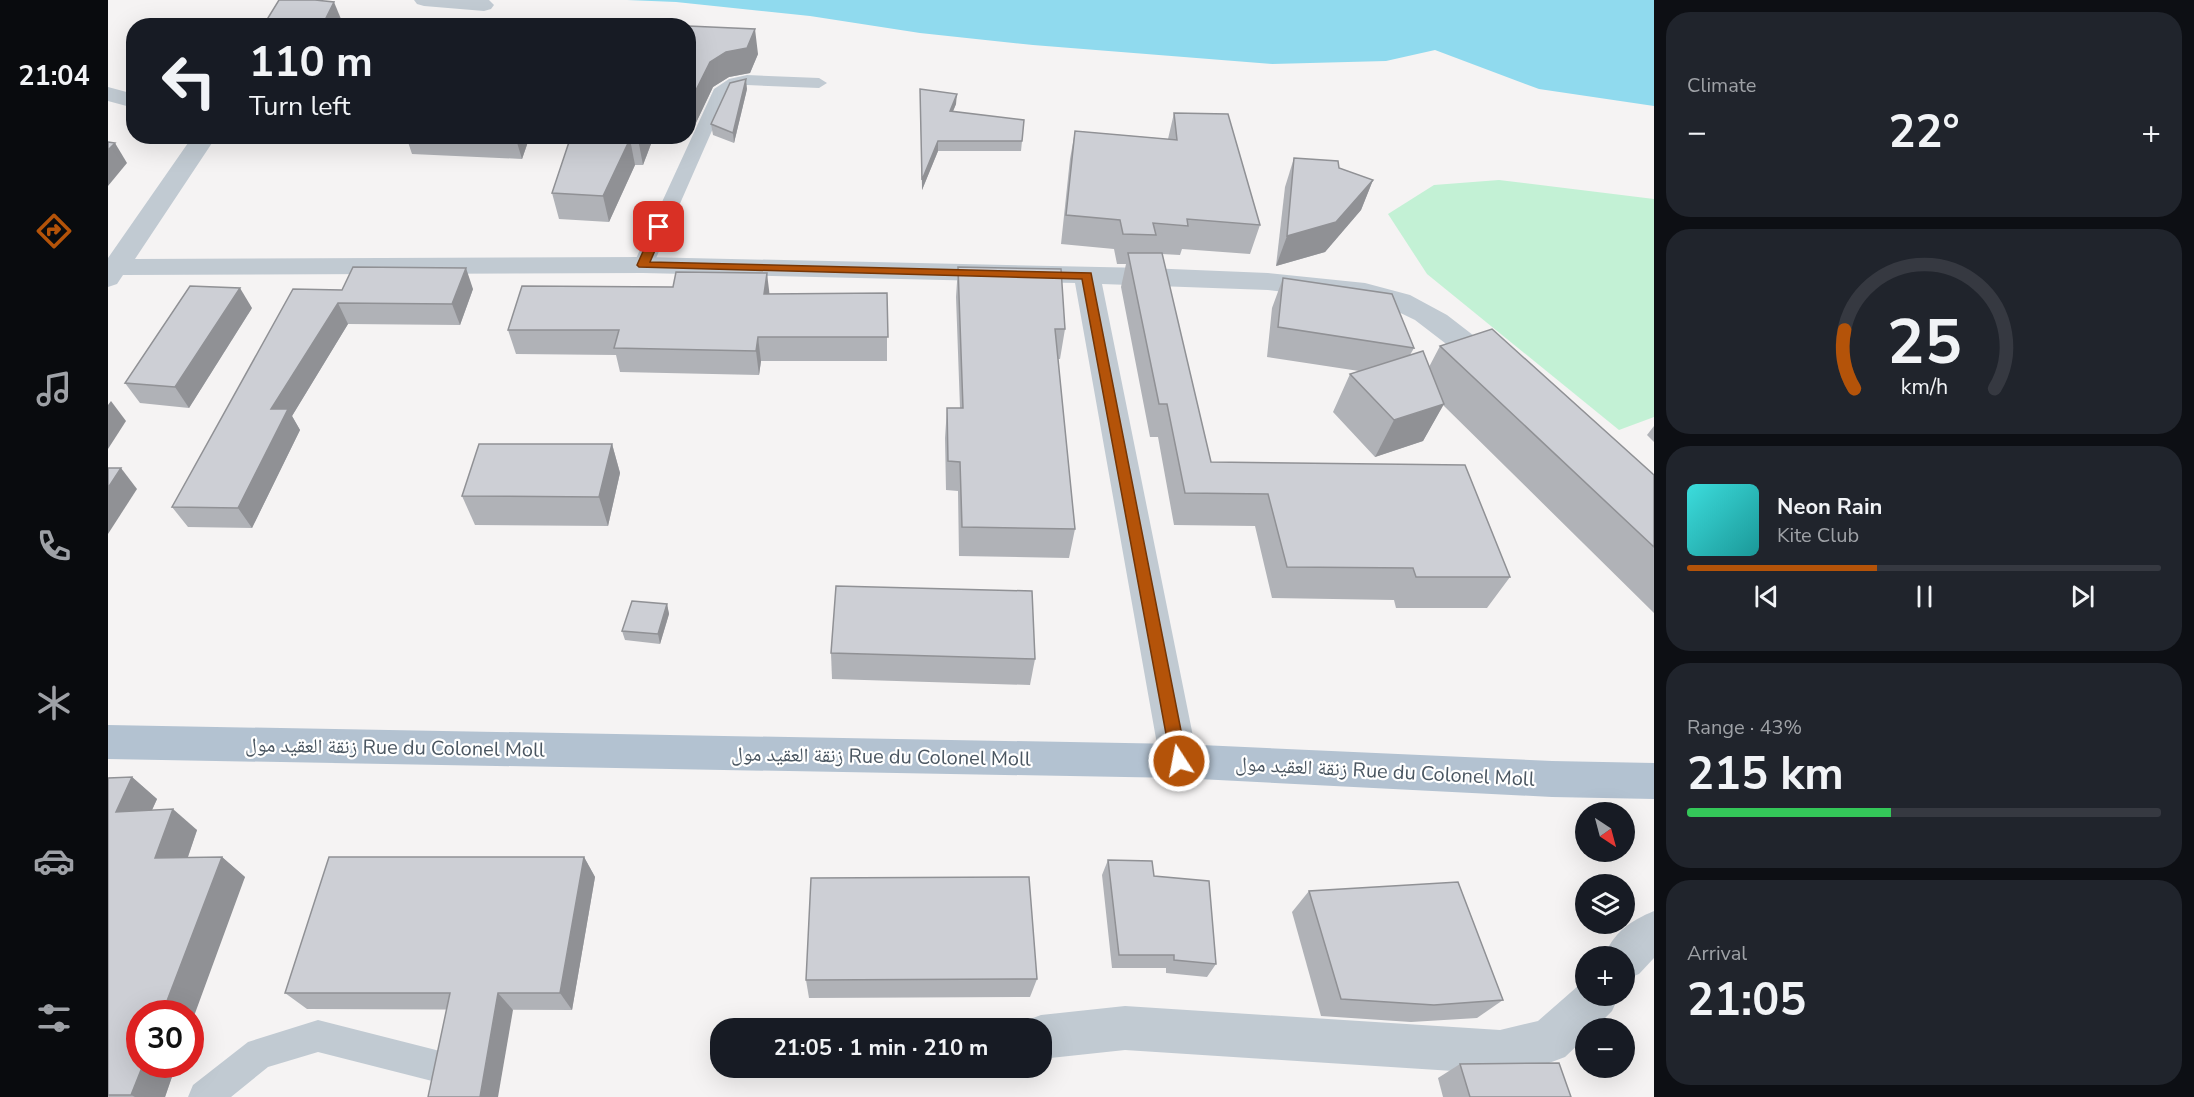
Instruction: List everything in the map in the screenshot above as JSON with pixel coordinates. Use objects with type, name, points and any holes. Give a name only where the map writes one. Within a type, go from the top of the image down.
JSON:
[{"type":"main road","name":"زنقة العقيد مول Rue du Colonel Moll","points":[[108,742],[1179,761],[1552,779],[1654,781]]},
{"type":"street","points":[[424,0],[484,5]]},
{"type":"street","points":[[108,94],[126,100]]},
{"type":"street","points":[[111,270],[199,144]]},
{"type":"street","points":[[111,270],[643,265],[1193,278],[1307,286],[1380,295],[1401,301],[1423,313],[1512,379]]},
{"type":"street","points":[[1087,275],[1179,761]]},
{"type":"street","points":[[1634,946],[1654,932]]},
{"type":"street","points":[[1052,1036],[1125,1028],[1500,1052],[1549,1041],[1586,1006]]},
{"type":"lane","points":[[643,265],[722,89],[735,82],[747,80],[819,83]]},
{"type":"lane","points":[[205,1097],[259,1053],[318,1036],[436,1066]]},
{"type":"green space","points":[[1499,180],[1654,199],[1654,417],[1619,430],[1427,274],[1388,214],[1434,185]]},
{"type":"water","points":[[627,0],[1654,0],[1654,106],[1539,89],[1435,50],[1386,61],[1272,64],[1033,45],[920,33],[810,16],[676,2]]},
{"type":"building","points":[[279,0],[334,2],[326,18],[268,18]]},
{"type":"building","points":[[696,26],[755,29],[747,48],[726,52],[710,62],[696,90]]},
{"type":"building","points":[[746,79],[733,133],[711,124],[730,83]]},
{"type":"building","points":[[920,89],[957,94],[950,111],[1024,120],[1022,141],[938,141],[922,180]]},
{"type":"building","points":[[1174,113],[1228,114],[1260,225],[1187,219],[1188,226],[1153,223],[1156,235],[1123,234],[1120,220],[1066,215],[1075,131],[1177,140]]},
{"type":"building","points":[[108,142],[115,143],[108,150]]},
{"type":"building","points":[[568,144],[628,144],[603,196],[552,193]]},
{"type":"building","points":[[1294,158],[1338,161],[1339,168],[1373,180],[1336,222],[1287,236]]},
{"type":"building","points":[[1128,253],[1162,253],[1211,462],[1465,465],[1510,577],[1416,577],[1413,568],[1287,567],[1268,494],[1185,493],[1167,404],[1159,404]]},
{"type":"building","points":[[353,267],[466,268],[452,304],[338,303],[271,409],[288,409],[238,508],[172,507],[293,289],[342,290]]},
{"type":"building","points":[[958,267],[1061,269],[1065,329],[1055,329],[1075,529],[962,527],[960,462],[948,461],[947,408],[963,408]]},
{"type":"building","points":[[676,272],[767,273],[764,294],[887,293],[888,337],[758,337],[756,351],[614,348],[619,330],[508,330],[522,286],[673,287]]},
{"type":"building","points":[[1283,278],[1392,294],[1414,348],[1278,327]]},
{"type":"building","points":[[190,286],[240,288],[175,387],[125,383]]},
{"type":"building","points":[[1492,329],[1654,475],[1654,547],[1440,346]]},
{"type":"building","points":[[1423,351],[1444,404],[1394,420],[1350,374]]},
{"type":"building","points":[[479,444],[612,444],[599,497],[462,496]]},
{"type":"building","points":[[108,468],[121,468],[108,488]]},
{"type":"building","points":[[836,586],[1032,591],[1035,659],[831,653]]},
{"type":"building","points":[[632,601],[667,604],[658,634],[622,631]]},
{"type":"building","points":[[132,777],[116,812],[173,809],[155,858],[222,857],[167,1000],[126,1000],[126,1078],[138,1078],[131,1095],[108,1095],[108,778]]},
{"type":"building","points":[[329,857],[584,857],[560,993],[498,993],[480,1097],[428,1097],[450,993],[285,993]]},
{"type":"building","points":[[1108,860],[1152,861],[1154,876],[1209,881],[1216,964],[1174,960],[1174,955],[1119,955]]},
{"type":"building","points":[[1029,877],[1037,979],[806,980],[811,878]]},
{"type":"building","points":[[1458,882],[1503,1000],[1434,1005],[1341,999],[1309,891]]},
{"type":"building","points":[[1559,1063],[1571,1097],[1470,1097],[1460,1064]]},
{"type":"route","points":[[659,227],[643,265],[1087,275],[1179,761]]}]
